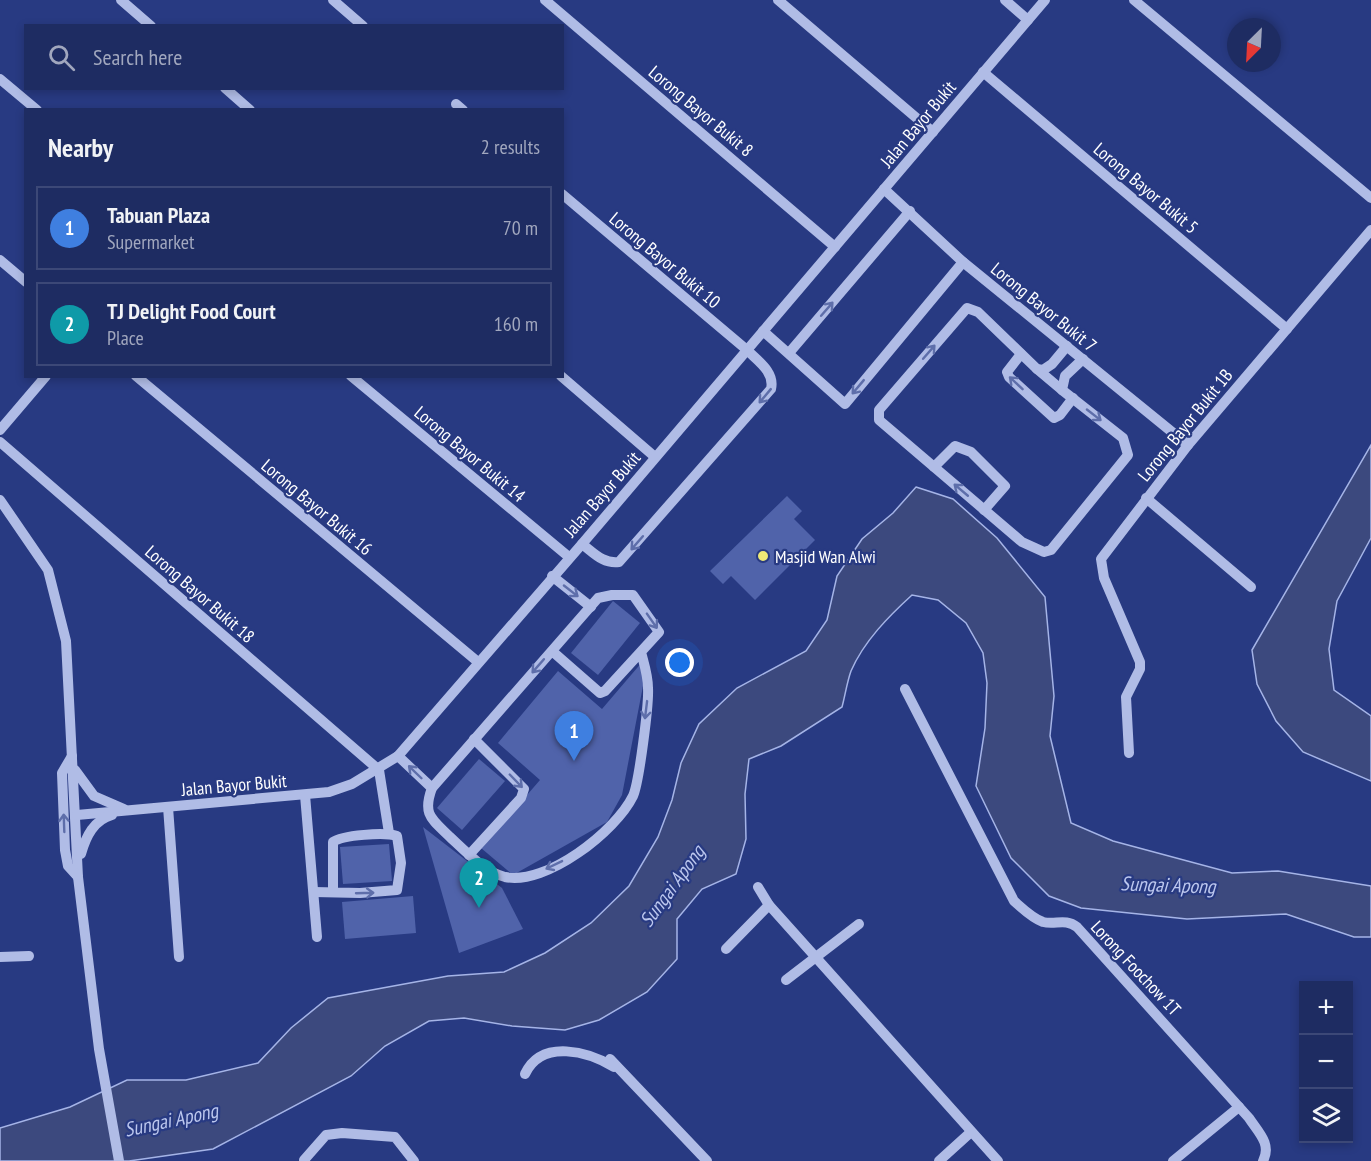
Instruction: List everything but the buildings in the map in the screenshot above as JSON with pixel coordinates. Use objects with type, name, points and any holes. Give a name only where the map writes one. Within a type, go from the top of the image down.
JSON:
[{"type":"street","points":[[121,0],[149,24]]},
{"type":"street","points":[[333,0],[361,24]]},
{"type":"street","name":"Lorong Bayor Bukit 8","points":[[545,0],[835,247]]},
{"type":"street","points":[[778,0],[933,132]]},
{"type":"street","points":[[1005,0],[1028,20]]},
{"type":"street","name":"Jalan Bayor Bukit","points":[[77,815],[305,795],[352,784],[379,770],[398,756],[568,557],[582,544],[1045,0]]},
{"type":"street","points":[[1134,0],[1371,198]]},
{"type":"street","name":"Lorong Bayor Bukit 5","points":[[983,72],[1287,328]]},
{"type":"street","points":[[0,79],[35,108]]},
{"type":"street","points":[[227,90],[248,108]]},
{"type":"street","name":"Lorong Bayor Bukit 7","points":[[884,189],[963,262],[1188,445]]},
{"type":"street","name":"Lorong Bayor Bukit 10","points":[[564,196],[747,350],[771,374],[771,389],[619,562],[611,563],[602,560],[582,544]]},
{"type":"street","points":[[789,353],[910,212]]},
{"type":"street","name":"Lorong Bayor Bukit 1B","points":[[1129,753],[1126,697],[1140,669],[1140,662],[1104,578],[1101,559],[1188,445],[1371,230]]},
{"type":"street","points":[[0,260],[24,280]]},
{"type":"street","points":[[763,331],[845,404],[963,262]]},
{"type":"street","points":[[967,308],[978,312],[1021,354],[1123,438],[1128,456],[1051,550],[1044,552],[1022,542],[879,420],[879,410],[967,308]]},
{"type":"street","points":[[1037,369],[1043,370],[1052,364],[1067,346]]},
{"type":"street","points":[[1021,354],[1007,372],[1008,377],[1054,418],[1060,415],[1073,398]]},
{"type":"street","points":[[1062,390],[1065,376],[1083,360]]},
{"type":"street","points":[[0,430],[44,378]]},
{"type":"street","name":"Lorong Bayor Bukit 16","points":[[138,378],[478,662]]},
{"type":"street","name":"Lorong Bayor Bukit 14","points":[[353,378],[568,557]]},
{"type":"street","points":[[563,378],[655,457]]},
{"type":"street","name":"Lorong Bayor Bukit 18","points":[[0,442],[379,770]]},
{"type":"street","points":[[934,467],[955,446],[971,452],[1005,486],[984,510]]},
{"type":"street","points":[[1146,498],[1251,587]]},
{"type":"street","points":[[0,500],[48,570],[66,641],[77,815],[78,871],[99,1049],[119,1161]]},
{"type":"street","points":[[552,576],[591,607]]},
{"type":"street","points":[[552,651],[600,693],[605,692],[641,652],[659,632],[633,595],[598,598],[432,788],[426,803],[428,815],[469,855],[503,876],[521,879],[559,863],[588,847],[608,832],[634,793],[648,688],[641,652]]},
{"type":"street","name":"Lorong Foochow 1T","points":[[905,688],[1014,901],[1027,913],[1044,922],[1066,921],[1077,927],[1239,1107],[1266,1145],[1267,1153],[1263,1161]]},
{"type":"street","points":[[469,855],[521,798],[524,789],[474,739]]},
{"type":"street","points":[[398,756],[432,788]]},
{"type":"street","points":[[72,762],[94,796],[127,810]]},
{"type":"street","points":[[72,762],[62,773],[65,850],[68,866],[78,871]]},
{"type":"street","points":[[379,770],[389,833]]},
{"type":"street","points":[[305,795],[317,937]]},
{"type":"street","points":[[168,807],[179,957]]},
{"type":"street","points":[[78,871],[89,831],[103,818],[127,810]]},
{"type":"street","points":[[314,892],[360,893],[397,890],[401,863],[397,836],[389,833],[338,838],[333,842],[333,892]]},
{"type":"street","points":[[758,887],[770,905],[998,1161]]},
{"type":"street","points":[[726,949],[770,905]]},
{"type":"street","points":[[786,980],[858,924]]},
{"type":"street","points":[[0,957],[29,956]]},
{"type":"street","points":[[525,1074],[529,1065],[539,1059],[564,1051],[576,1050],[597,1057],[619,1070]]},
{"type":"street","points":[[610,1059],[706,1161]]},
{"type":"street","points":[[1173,1161],[1239,1107]]},
{"type":"street","points":[[939,1161],[971,1132]]},
{"type":"street","points":[[304,1160],[327,1135],[342,1133],[395,1137],[412,1160]]},
{"type":"water","points":[[1371,445],[1371,538],[1337,601],[1329,649],[1334,690],[1371,716],[1371,781],[1303,752],[1276,721],[1257,684],[1252,650]]},
{"type":"water","name":"Sungai Apong","points":[[916,487],[953,499],[997,538],[1045,597],[1054,696],[1050,736],[1071,823],[1113,841],[1232,873],[1278,871],[1371,886],[1371,937],[1354,937],[1286,914],[1187,919],[1081,908],[1049,896],[1011,858],[976,786],[985,728],[987,683],[983,653],[966,623],[938,600],[912,595],[886,620],[856,660],[848,680],[842,707],[781,746],[749,759],[745,794],[746,839],[736,874],[702,889],[677,919],[677,959],[647,992],[599,1020],[565,1030],[512,1026],[464,1018],[429,1021],[385,1046],[351,1076],[213,1149],[129,1161],[0,1161],[0,1128],[70,1107],[127,1080],[186,1080],[258,1063],[291,1028],[328,998],[448,976],[504,972],[545,953],[591,923],[629,886],[658,837],[672,800],[681,763],[699,724],[737,688],[806,651],[827,620],[837,576],[862,539],[893,513]]},
{"type":"place","name":"Masjid Wan Alwi","points":[[763,556]]},
{"type":"place","name":"Tabuan Plaza","points":[[574,761]]},
{"type":"place","name":"TJ Delight Food Court","points":[[479,908]]}]
